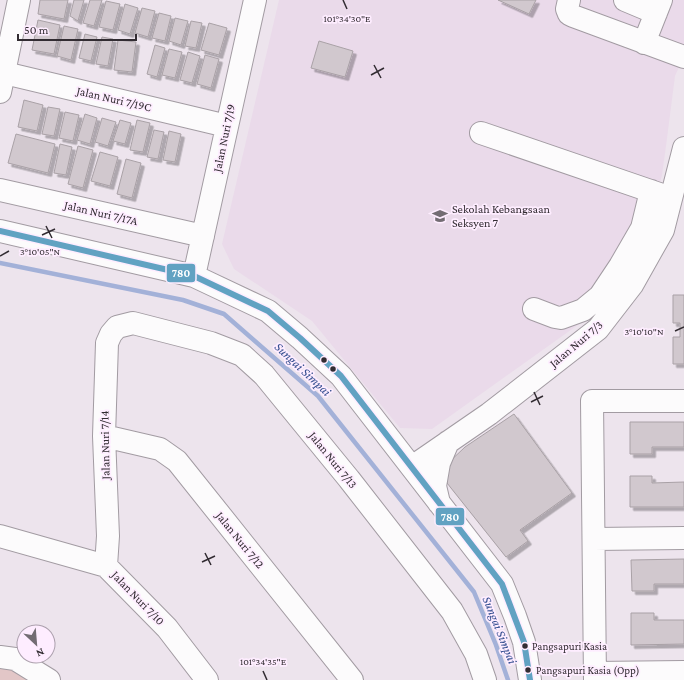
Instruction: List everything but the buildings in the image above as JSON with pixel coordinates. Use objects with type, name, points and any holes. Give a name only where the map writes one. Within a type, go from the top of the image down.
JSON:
[{"type":"street","points":[[1,79],[20,0]]},
{"type":"street","points":[[569,0],[567,9],[569,14],[573,16],[684,57]]},
{"type":"street","points":[[625,0],[658,6],[644,43]]},
{"type":"street","name":"Jalan Nuri 7/19","points":[[194,276],[227,126],[249,1]]},
{"type":"street","name":"Jalan Nuri 7/19C","points":[[1,79],[227,126]]},
{"type":"street","points":[[481,133],[671,198]]},
{"type":"street","name":"Jalan Nuri 7/3","points":[[412,467],[489,414],[598,329],[632,284],[663,230],[684,148]]},
{"type":"street","name":"Jalan Nuri 7/17A","points":[[0,190],[203,236]]},
{"type":"street","points":[[534,309],[562,318],[584,310],[600,296],[620,266],[642,228],[651,191]]},
{"type":"street","points":[[0,232],[194,276],[268,311],[300,338],[341,376],[502,584],[524,642],[530,680]]},
{"type":"street","name":"Jalan Nuri 7/13","points":[[117,327],[133,323],[211,343],[242,355],[264,375],[349,479],[452,611],[476,654],[485,680]]},
{"type":"street","name":"Jalan Nuri 7/14","points":[[106,566],[108,536],[104,436],[107,343],[111,334],[117,327]]},
{"type":"street","points":[[684,400],[592,401],[595,677],[684,672]]},
{"type":"street","name":"Jalan Nuri 7/12","points":[[104,436],[160,449],[177,461],[352,680]]},
{"type":"street","points":[[389,437],[400,444],[427,446],[448,442]]},
{"type":"street","points":[[439,503],[435,486],[439,463],[448,442]]},
{"type":"street","name":"Jalan Nuri 7/10","points":[[0,536],[106,566],[167,628],[207,680]]},
{"type":"street","points":[[594,539],[684,538]]},
{"type":"street","points":[[0,657],[15,659],[49,680]]},
{"type":"shaded area","name":"Sekolah Kebangsaan Seksyen 7","points":[[279,0],[684,0],[684,56],[675,76],[662,175],[656,198],[582,322],[432,429],[400,428],[312,321],[234,269],[222,244]]},
{"type":"shaded area","points":[[0,668],[9,668],[27,680],[0,680]]},
{"type":"waterway","name":"Sungai Simpai","points":[[0,263],[183,300],[224,314],[318,396],[474,592],[496,645],[508,680]]},
{"type":"transit line","name":"780","points":[[0,231],[194,276],[268,311],[300,338],[341,376],[502,584],[524,642],[530,680]]},
{"type":"place","name":"Sekolah Kebangsaan Seksyen 7","points":[[440,216]]},
{"type":"place","name":"Pangsapuri Kasia","points":[[525,646]]},
{"type":"place","name":"Pangsapuri Kasia (Opp)","points":[[528,670]]}]
